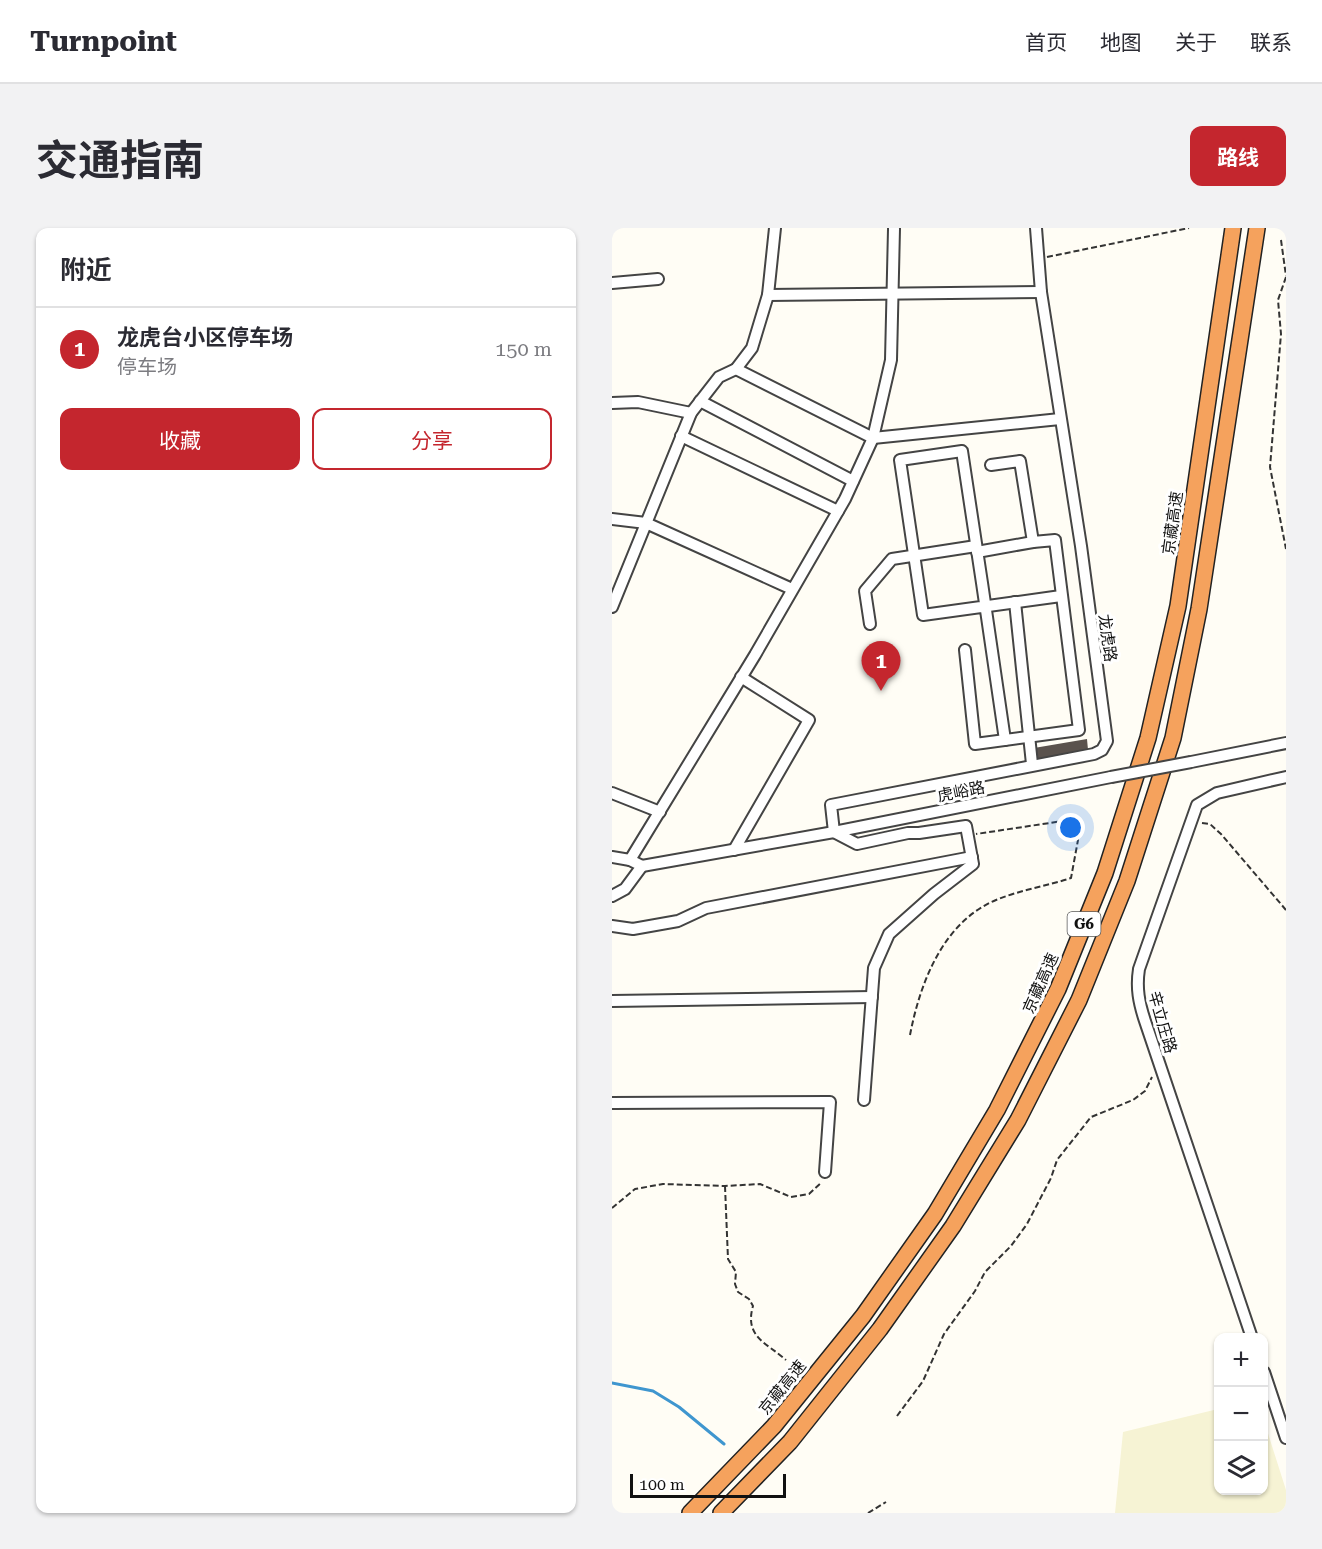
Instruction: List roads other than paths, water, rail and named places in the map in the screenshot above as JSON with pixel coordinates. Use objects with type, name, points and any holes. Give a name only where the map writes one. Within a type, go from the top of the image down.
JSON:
[{"type":"highway","name":"京藏高速","points":[[690,1513],[774,1426],[870,1307],[935,1214],[997,1110],[1058,989],[1105,873],[1151,727],[1178,606],[1233,228]]},
{"type":"highway","name":"G6","points":[[721,1513],[790,1442],[880,1329],[953,1226],[1018,1120],[1079,1000],[1126,881],[1173,738],[1199,609],[1257,228]]},
{"type":"street","points":[[612,607],[691,413],[719,378],[736,369],[752,348],[768,295],[775,228]]},
{"type":"street","name":"龙虎路","points":[[834,832],[831,805],[1032,764],[1094,754],[1102,750],[1107,741],[1081,546],[1041,292],[1036,228]]},
{"type":"street","points":[[630,860],[838,511],[873,438],[891,360],[894,229]]},
{"type":"street","points":[[612,283],[658,279]]},
{"type":"street","points":[[768,295],[1041,292]]},
{"type":"street","points":[[736,369],[873,438],[1060,418]]},
{"type":"street","points":[[700,401],[853,481]]},
{"type":"street","points":[[612,403],[638,402],[691,413]]},
{"type":"street","points":[[681,436],[838,511]]},
{"type":"street","points":[[1005,740],[986,606],[962,451],[900,460],[923,615],[986,606],[1015,602],[1061,596]]},
{"type":"street","points":[[991,465],[1020,461],[1033,542]]},
{"type":"street","points":[[612,519],[646,523],[792,589]]},
{"type":"street","points":[[870,624],[865,591],[892,559],[1055,540],[1079,730],[975,744],[965,650]]},
{"type":"street","points":[[1015,602],[1032,764]]},
{"type":"street","points":[[734,850],[809,720],[741,677]]},
{"type":"street","name":"虎峪路","points":[[642,866],[834,832],[1286,743]]},
{"type":"street","name":"辛立庄路","points":[[1250,1333],[1161,1070],[1139,1001],[1137,985],[1139,969],[1197,805],[1217,793],[1286,777]]},
{"type":"street","points":[[612,793],[660,812]]},
{"type":"street","points":[[834,832],[857,844],[908,833],[966,826],[973,864],[889,934],[874,968],[864,1100]]},
{"type":"street","points":[[612,857],[630,860],[642,866],[625,889],[612,896]]},
{"type":"street","points":[[612,926],[633,929],[678,921],[706,908],[972,857]]},
{"type":"street","points":[[612,1001],[872,997]]},
{"type":"street","points":[[612,1103],[830,1102],[825,1172]]},
{"type":"street","points":[[1268,1386],[1286,1438]]},
{"type":"waterway","points":[[612,1383],[653,1391],[679,1407],[724,1444]]},
{"type":"place","name":"龙虎台小区停车场","points":[[881,691]]}]
